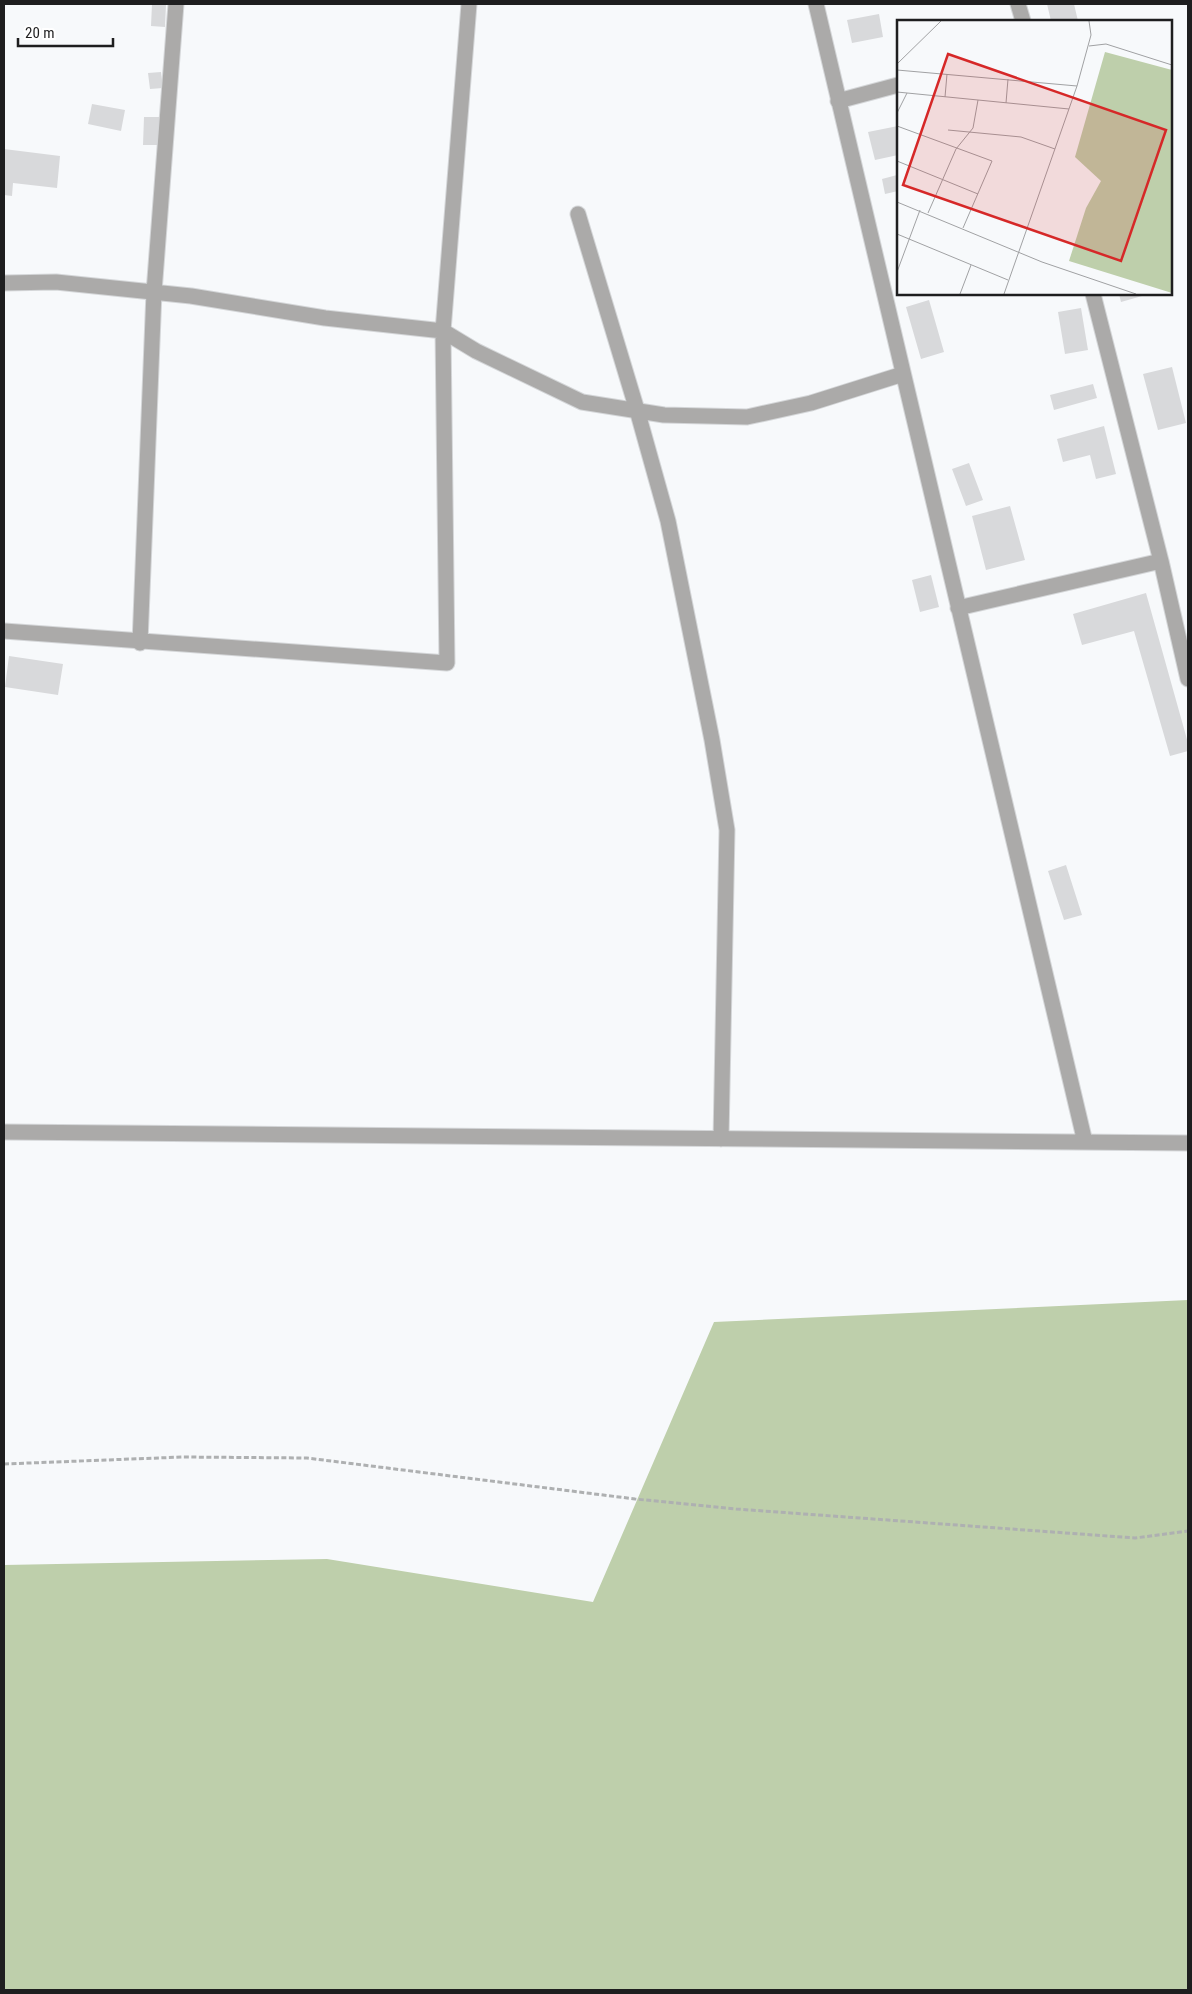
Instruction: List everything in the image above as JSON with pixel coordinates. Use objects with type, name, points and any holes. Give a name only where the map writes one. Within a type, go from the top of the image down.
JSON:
[{"type":"street","points":[[140,643],[154,292],[176,4]]},
{"type":"street","points":[[4,631],[140,643],[447,663],[443,331],[469,4]]},
{"type":"street","points":[[816,4],[1085,1142]]},
{"type":"street","points":[[1018,4],[1023,20]]},
{"type":"street","points":[[838,100],[897,85]]},
{"type":"street","points":[[578,214],[637,410],[668,522],[712,740],[727,830],[721,1139]]},
{"type":"street","points":[[4,283],[56,282],[191,296],[325,318],[443,331],[476,351],[582,402],[664,415],[747,418],[811,403],[903,374]]},
{"type":"street","points":[[1093,295],[1161,561],[1188,679]]},
{"type":"street","points":[[958,608],[1161,561]]},
{"type":"street","points":[[4,1132],[1188,1143]]},
{"type":"path","points":[[4,1464],[183,1457],[307,1458],[626,1498],[736,1509],[1135,1538],[1188,1531]]},
{"type":"green space","points":[[1188,1300],[1188,1990],[4,1990],[4,1565],[327,1559],[593,1602],[714,1322]]},
{"type":"building","points":[[152,4],[166,4],[165,27],[151,26]]},
{"type":"building","points":[[1047,4],[1074,4],[1078,20],[1051,20]]},
{"type":"building","points":[[879,14],[883,37],[852,43],[847,20]]},
{"type":"building","points":[[161,72],[163,88],[150,89],[148,73]]},
{"type":"building","points":[[92,104],[125,110],[121,131],[88,124]]},
{"type":"building","points":[[144,117],[162,117],[161,145],[143,145]]},
{"type":"building","points":[[897,126],[897,155],[875,160],[868,132]]},
{"type":"building","points":[[4,149],[60,156],[57,188],[13,183],[12,196],[4,195]]},
{"type":"building","points":[[897,175],[897,191],[885,194],[882,179]]},
{"type":"building","points":[[1119,295],[1146,295],[1121,302]]},
{"type":"building","points":[[929,300],[944,352],[921,359],[906,307]]},
{"type":"building","points":[[1081,308],[1088,350],[1065,354],[1058,312]]},
{"type":"building","points":[[1172,367],[1186,423],[1158,430],[1143,374]]},
{"type":"building","points":[[1093,384],[1097,398],[1054,410],[1050,395]]},
{"type":"building","points":[[1104,426],[1116,474],[1096,479],[1090,455],[1063,462],[1057,439]]},
{"type":"building","points":[[969,463],[983,500],[966,506],[952,469]]},
{"type":"building","points":[[1010,506],[1025,560],[986,570],[972,516]]},
{"type":"building","points":[[931,575],[939,607],[920,612],[912,580]]},
{"type":"building","points":[[1146,593],[1188,743],[1188,751],[1170,756],[1134,631],[1082,645],[1073,614]]},
{"type":"building","points":[[9,656],[63,664],[58,695],[5,687]]},
{"type":"building","points":[[1066,865],[1082,915],[1064,920],[1048,871]]}]
